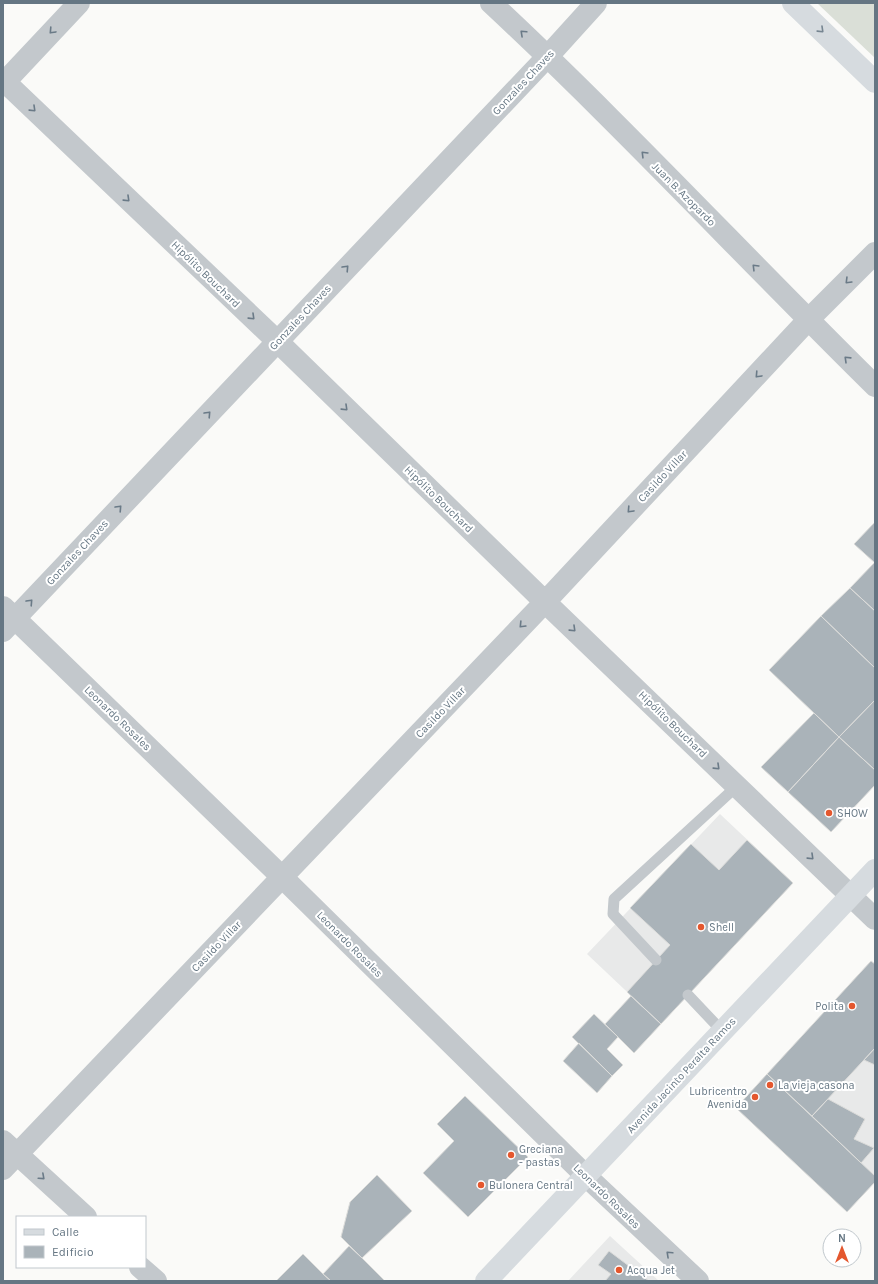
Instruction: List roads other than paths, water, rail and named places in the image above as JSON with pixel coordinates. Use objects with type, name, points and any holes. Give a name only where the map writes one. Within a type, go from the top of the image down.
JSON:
[{"type":"main road","points":[[793,3],[875,82]]},
{"type":"main road","name":"Avenida Jacinto Peralta Ramos","points":[[486,1281],[875,870]]},
{"type":"street","points":[[4,82],[79,3]]},
{"type":"street","name":"Juan B. Azopardo","points":[[491,3],[548,56],[875,386]]},
{"type":"street","name":"Gonzales Chaves","points":[[7,619],[277,341],[548,56],[596,3]]},
{"type":"street","name":"Hipólito Bouchard","points":[[4,82],[277,341],[545,602],[875,919]]},
{"type":"street","name":"Casildo Villar","points":[[8,1155],[282,877],[545,602],[808,320],[875,253]]},
{"type":"street","name":"Leonardo Rosales","points":[[7,619],[282,877],[586,1176],[698,1281]]},
{"type":"street","points":[[8,1155],[85,1216]]},
{"type":"street","points":[[141,1268],[156,1281]]},
{"type":"lane","points":[[656,960],[613,914],[614,899],[737,786]]},
{"type":"lane","points":[[688,995],[722,1031]]},
{"type":"place","name":"SHOW","points":[[829,813]]},
{"type":"place","name":"Shell","points":[[701,927]]},
{"type":"place","name":"Polita","points":[[852,1006]]},
{"type":"place","name":"La vieja casona","points":[[770,1085]]},
{"type":"place","name":"Lubricentro Avenida","points":[[755,1097]]},
{"type":"place","name":"Greciana - pastas","points":[[511,1155]]},
{"type":"place","name":"Bulonera Central","points":[[481,1185]]},
{"type":"place","name":"Acqua Jet","points":[[619,1270]]}]
